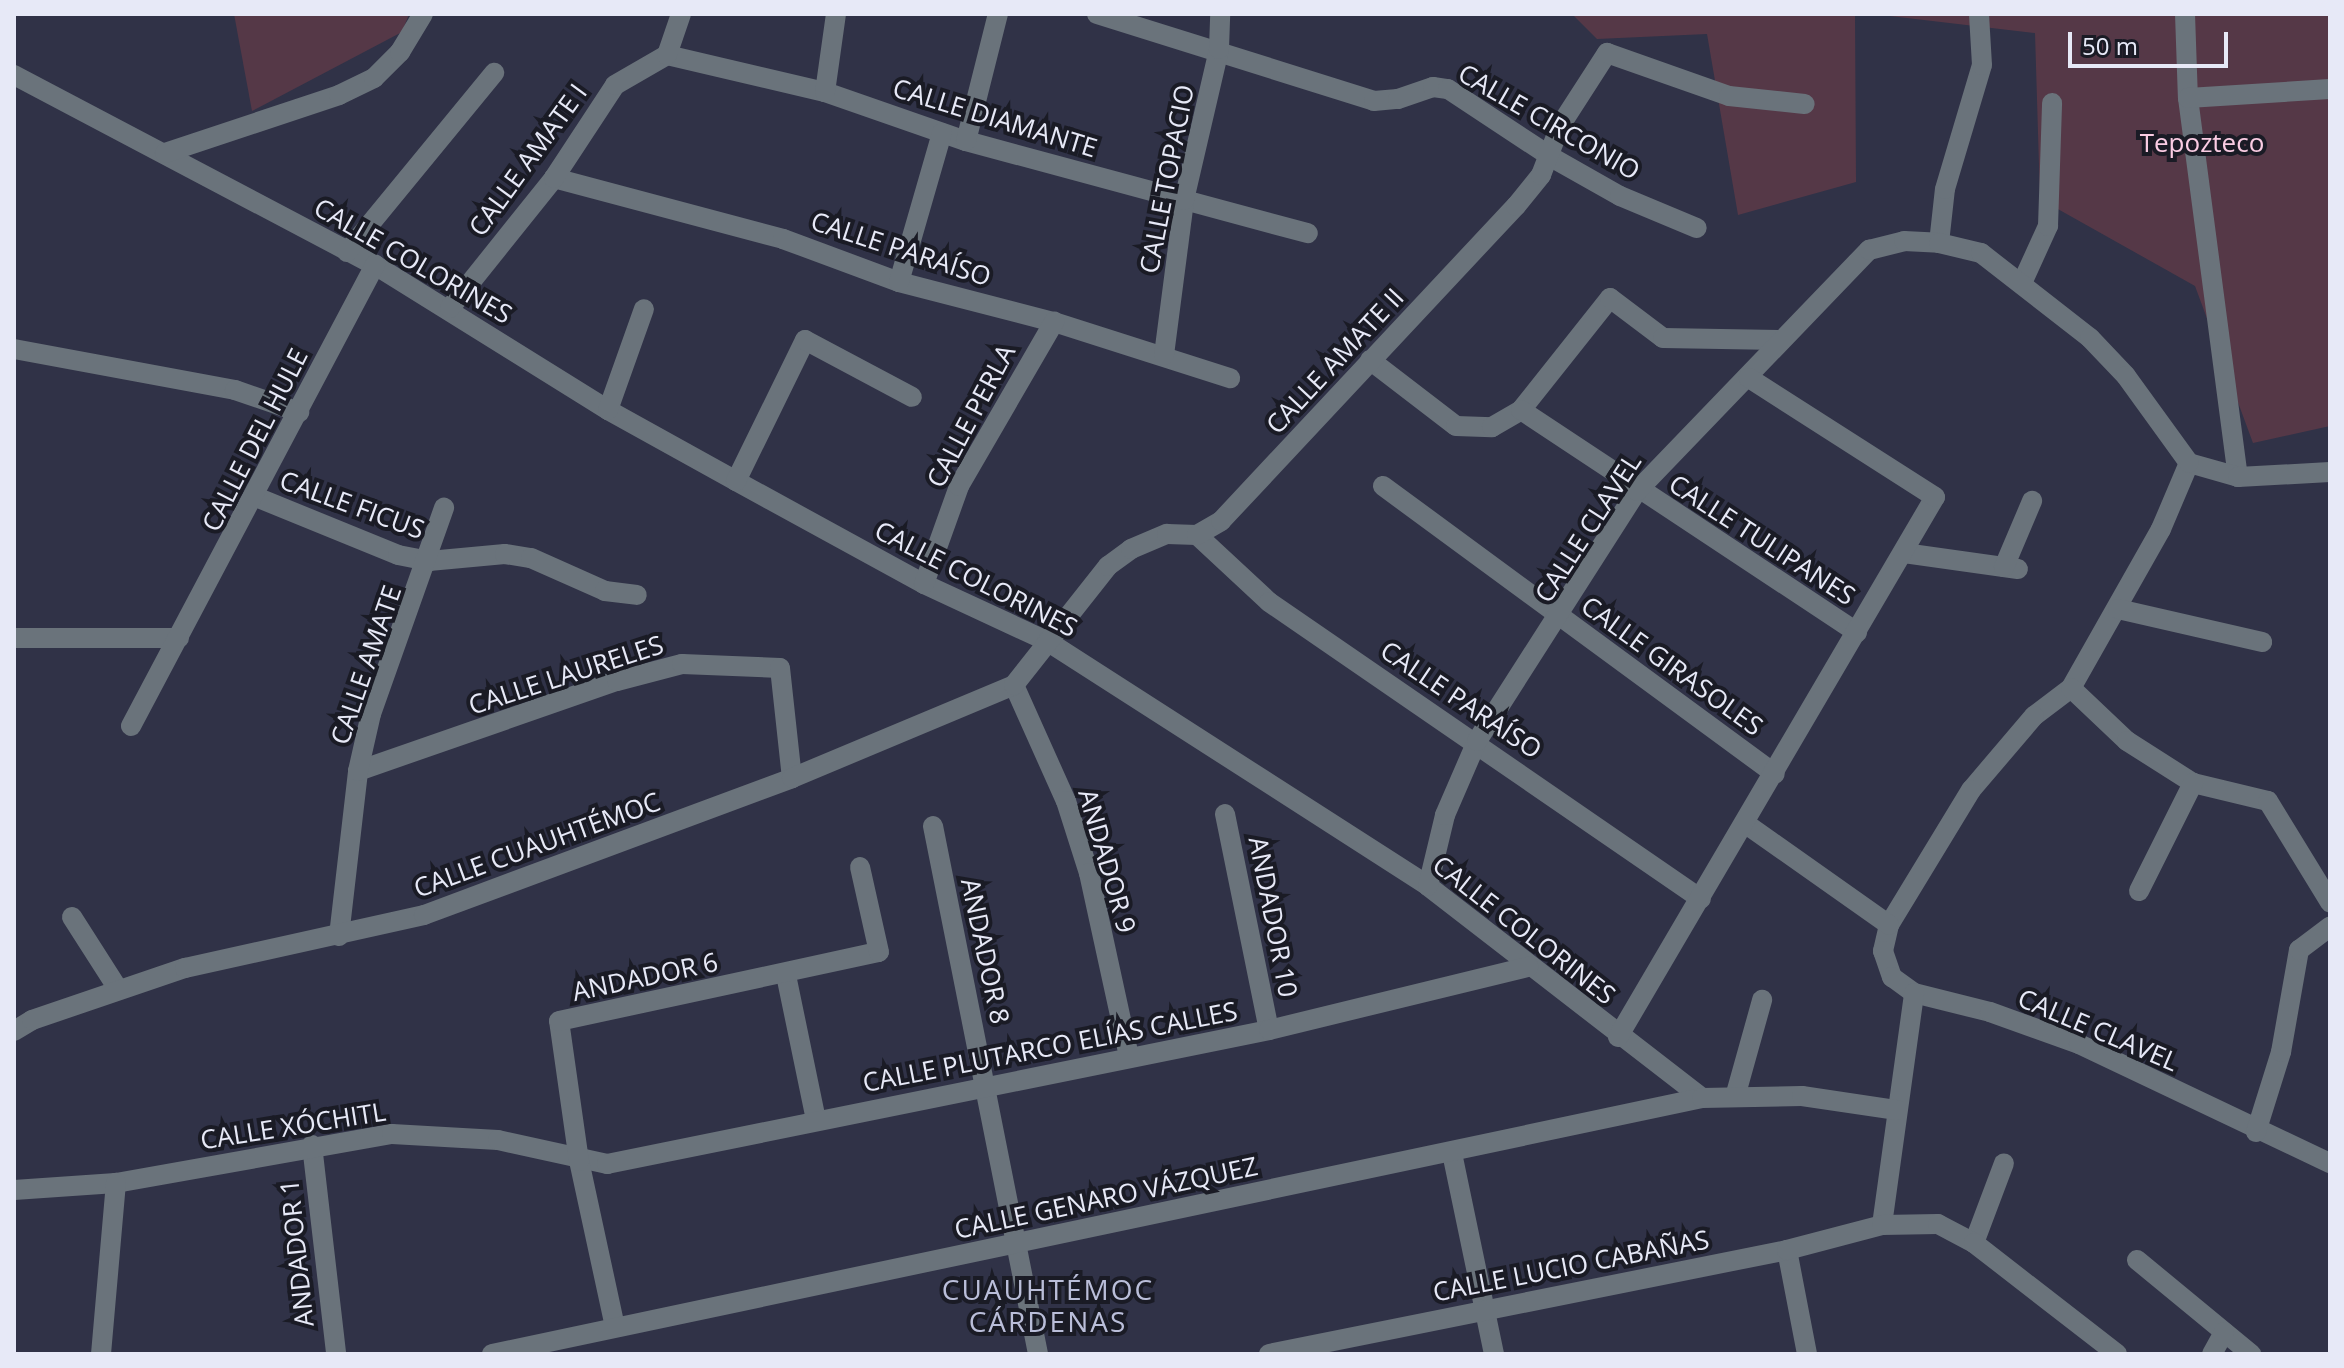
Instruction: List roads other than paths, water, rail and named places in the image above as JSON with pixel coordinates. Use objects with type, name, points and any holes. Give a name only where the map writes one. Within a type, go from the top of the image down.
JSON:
[{"type":"street","points":[[165,153],[339,95],[374,78],[400,52],[423,14]]},
{"type":"street","points":[[667,55],[681,14]]},
{"type":"street","points":[[825,92],[836,14]]},
{"type":"street","points":[[966,141],[998,14]]},
{"type":"street","name":"CALLE CIRCONIO","points":[[1097,14],[1219,49],[1374,101],[1398,99],[1433,87],[1448,89],[1551,157],[1620,196],[1697,228]]},
{"type":"street","name":"CALLE TOPACIO","points":[[1164,355],[1184,200],[1219,49],[1220,14]]},
{"type":"street","points":[[1979,14],[1982,65],[1945,189],[1939,243],[1981,253],[2090,338],[2126,376],[2189,463],[2238,477],[2330,472]]},
{"type":"street","points":[[2185,14],[2188,98],[2238,477]]},
{"type":"street","name":"CALLE AMATE II","points":[[1197,535],[1221,521],[1516,206],[1551,157],[1560,126],[1607,53],[1729,96],[1805,104]]},
{"type":"street","name":"CALLE DIAMANTE","points":[[667,55],[825,92],[966,141],[1308,233]]},
{"type":"street","name":"CALLE AMATE I","points":[[450,308],[554,178],[615,85],[667,55]]},
{"type":"street","points":[[347,252],[494,73]]},
{"type":"street","name":"CALLE COLORINES","points":[[14,75],[375,265],[450,308],[608,410],[736,481],[924,584],[1047,641],[1428,886],[1618,1037],[1702,1098]]},
{"type":"street","points":[[2188,98],[2330,89]]},
{"type":"street","points":[[2022,283],[2048,226],[2052,103]]},
{"type":"street","points":[[899,282],[942,133]]},
{"type":"street","name":"CALLE PARAÍSO","points":[[554,178],[783,239],[899,282],[1054,322],[1230,378]]},
{"type":"street","name":"CALLE CLAVEL","points":[[1428,886],[1445,815],[1477,741],[1561,616],[1637,491],[1749,378],[1779,340],[1869,250],[1904,241],[1939,243]]},
{"type":"street","name":"CALLE DEL HULE","points":[[131,726],[256,497],[375,265]]},
{"type":"street","points":[[1370,360],[1456,426],[1492,427],[1521,410],[1610,298],[1663,338],[1779,340]]},
{"type":"street","points":[[608,410],[644,309]]},
{"type":"street","name":"CALLE PERLA","points":[[924,584],[959,486],[1054,322]]},
{"type":"street","points":[[736,481],[805,340],[912,397]]},
{"type":"street","points":[[14,349],[235,390],[299,412]]},
{"type":"street","points":[[1618,1037],[1746,824],[1935,497],[1749,378]]},
{"type":"street","name":"CALLE TULIPANES","points":[[1521,410],[1637,491],[1857,632]]},
{"type":"street","points":[[1882,1225],[1914,993],[1892,977],[1883,951],[1889,925],[1971,790],[2034,716],[2071,688],[2118,609],[2189,463]]},
{"type":"street","name":"CALLE GIRASOLES","points":[[1383,486],[1775,774]]},
{"type":"street","name":"CALLE FICUS","points":[[256,497],[398,555],[429,561],[505,554],[531,558],[605,591],[637,595]]},
{"type":"street","points":[[1904,553],[2011,568],[2032,501]]},
{"type":"street","name":"CALLE AMATE","points":[[339,936],[358,771],[371,714],[429,561],[444,508]]},
{"type":"street","points":[[1014,685],[1108,566],[1131,549],[1167,534],[1197,535]]},
{"type":"street","name":"CALLE PARAÍSO","points":[[1197,535],[1269,602],[1477,741],[1701,899]]},
{"type":"street","points":[[2118,609],[2262,642]]},
{"type":"street","points":[[14,638],[179,638]]},
{"type":"street","name":"CALLE LAURELES","points":[[358,771],[617,681],[682,664],[780,668],[792,778]]},
{"type":"street","name":"CALLE CUAUHTÉMOC","points":[[14,1031],[118,989],[185,968],[424,915],[792,778],[1014,685]]},
{"type":"street","name":"ANDADOR 9","points":[[1014,685],[1066,801],[1089,873],[1129,1057]]},
{"type":"street","points":[[2071,688],[2127,741],[2193,783],[2268,801],[2330,902]]},
{"type":"street","points":[[2139,891],[2193,783]]},
{"type":"street","name":"ANDADOR 10","points":[[1225,814],[1269,1030]]},
{"type":"street","points":[[1746,824],[1889,925]]},
{"type":"street","name":"ANDADOR 8","points":[[933,826],[1038,1354]]},
{"type":"street","name":"ANDADOR 6","points":[[579,1161],[559,1021],[786,975],[879,952],[860,867]]},
{"type":"street","points":[[72,917],[118,989]]},
{"type":"street","points":[[2256,1132],[2281,1052],[2299,950],[2330,927]]},
{"type":"street","name":"CALLE PLUTARCO ELÍAS CALLES","points":[[579,1161],[639,1158],[986,1088],[1269,1030],[1528,967]]},
{"type":"street","points":[[786,975],[816,1120]]},
{"type":"street","name":"CALLE CLAVEL","points":[[1914,993],[1990,1012],[2079,1044],[2256,1132],[2330,1163]]},
{"type":"street","points":[[1735,1097],[1762,1000]]},
{"type":"street","points":[[1702,1098],[1802,1096],[1897,1110]]},
{"type":"street","name":"CALLE GENARO VÁZQUEZ","points":[[492,1354],[522,1351],[615,1327],[1702,1098]]},
{"type":"street","name":"CALLE XÓCHITL","points":[[14,1190],[116,1183],[312,1145],[407,1135],[498,1140],[579,1161]]},
{"type":"street","name":"ANDADOR 1","points":[[312,1145],[336,1354]]},
{"type":"street","points":[[1452,1153],[1494,1354]]},
{"type":"street","points":[[579,1161],[615,1327]]},
{"type":"street","points":[[1974,1243],[2004,1163]]},
{"type":"street","points":[[101,1354],[116,1183]]},
{"type":"street","name":"CALLE LUCIO CABAÑAS","points":[[1269,1354],[1484,1308],[1787,1250],[1882,1225],[1938,1224],[1974,1243],[2117,1354]]},
{"type":"street","points":[[1787,1250],[1807,1354]]},
{"type":"street","points":[[2137,1260],[2251,1354]]},
{"type":"street","points":[[2212,1354],[2224,1332]]},
{"type":"district","name":"CUAUHTÉMOC CÁRDENAS","points":[[1048,1305]]},
{"type":"park label","name":"Tepozteco","points":[[2202,143]]}]
